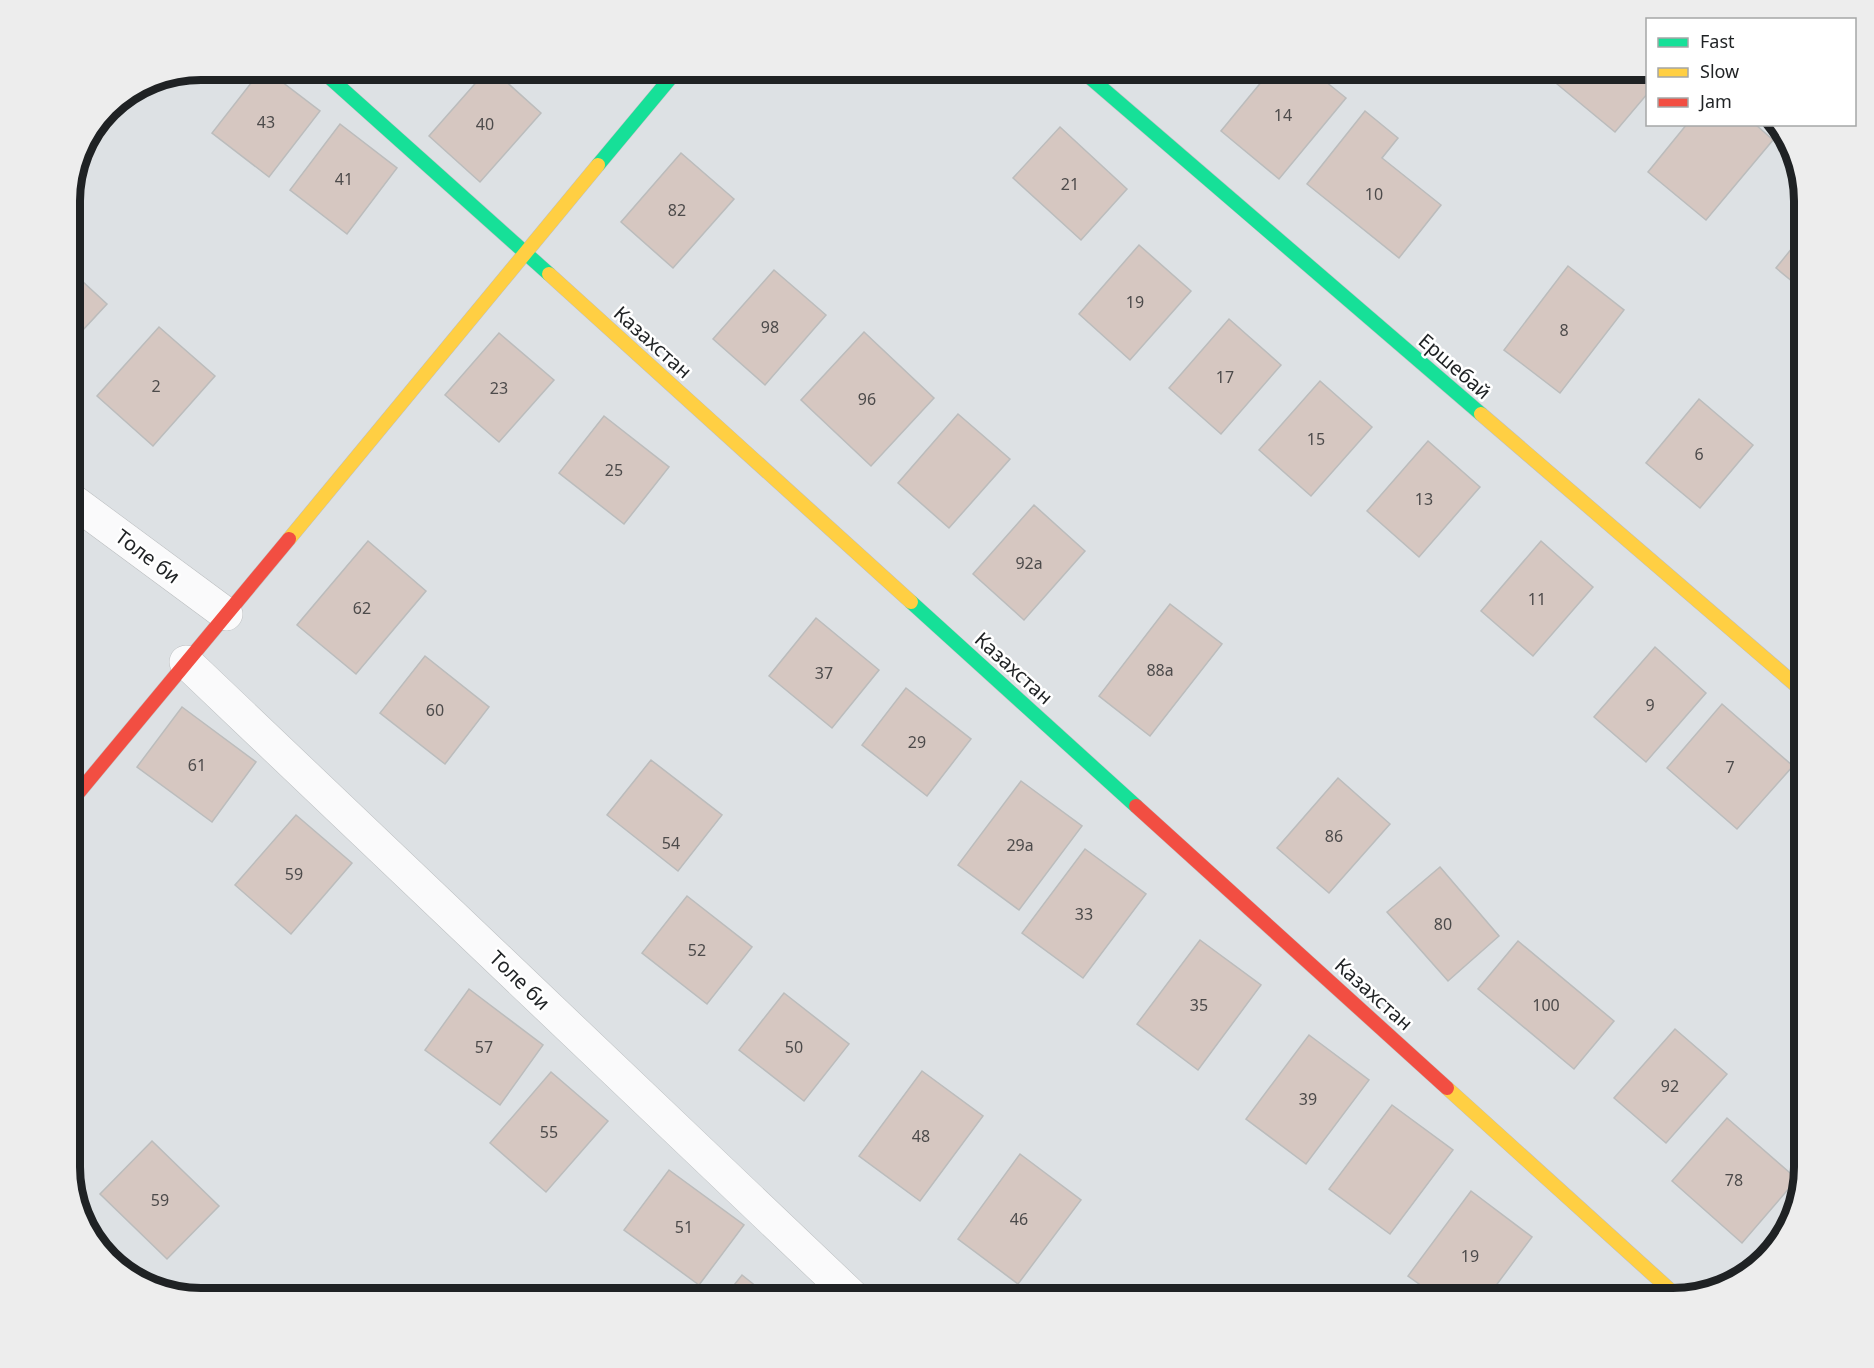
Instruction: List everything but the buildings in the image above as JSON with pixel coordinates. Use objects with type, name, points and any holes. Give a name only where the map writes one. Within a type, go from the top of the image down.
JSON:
[{"type":"street","name":"Казахстан","points":[[332,80],[1668,1288]]},
{"type":"street","points":[[80,791],[669,80]]},
{"type":"street","name":"Ершебай","points":[[1093,80],[1794,684]]},
{"type":"street","name":"Толе би","points":[[80,506],[226,614]]},
{"type":"street","name":"Толе би","points":[[186,662],[843,1288]]},
{"type":"traffic: fast","points":[[332,80],[549,274]]},
{"type":"traffic: fast","points":[[598,165],[669,80]]},
{"type":"traffic: fast","points":[[1093,80],[1481,414]]},
{"type":"traffic: fast","points":[[911,602],[1136,806]]},
{"type":"traffic: slow","points":[[289,539],[598,165]]},
{"type":"traffic: slow","points":[[549,274],[911,602]]},
{"type":"traffic: slow","points":[[1481,414],[1794,684]]},
{"type":"traffic: slow","points":[[1447,1088],[1668,1288]]},
{"type":"traffic: jam","points":[[80,791],[289,539]]},
{"type":"traffic: jam","points":[[1136,806],[1447,1088]]}]
